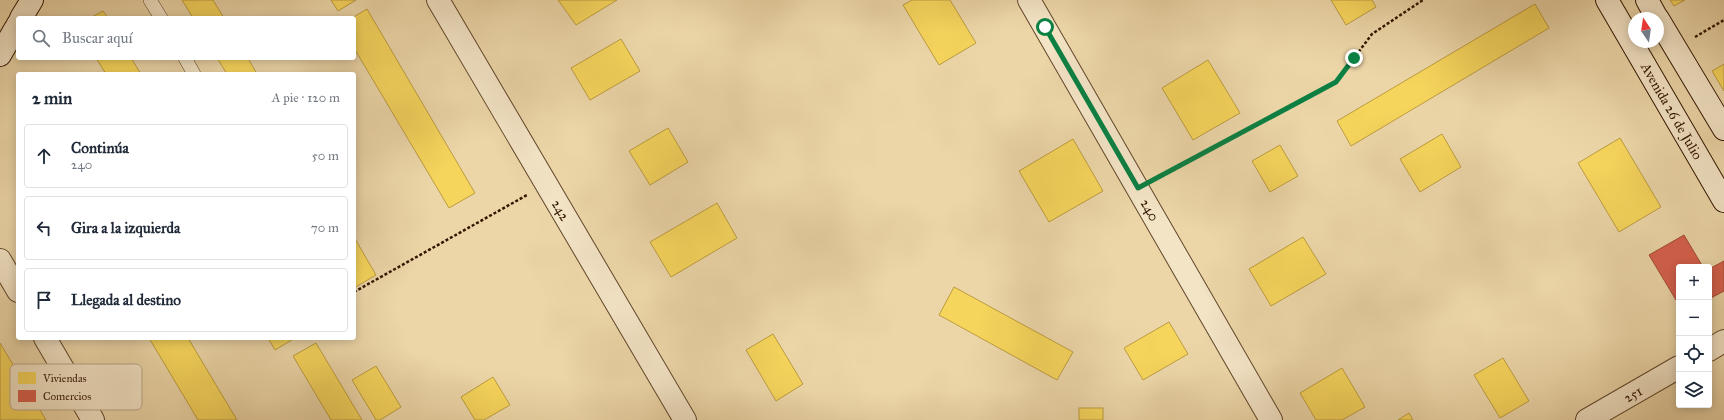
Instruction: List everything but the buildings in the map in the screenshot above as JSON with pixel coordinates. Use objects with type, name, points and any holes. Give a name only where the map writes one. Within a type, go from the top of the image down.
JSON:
[{"type":"street","points":[[22,16],[32,0]]},
{"type":"street","name":"242","points":[[438,0],[685,420]]},
{"type":"street","name":"240","points":[[1029,0],[1271,420]]},
{"type":"street","name":"Avenida 26 de Julio","points":[[1607,0],[1724,201]]},
{"type":"street","points":[[1647,0],[1654,12]]},
{"type":"street","points":[[0,55],[16,27]]},
{"type":"street","points":[[1664,30],[1724,129]]},
{"type":"street","points":[[0,260],[16,288]]},
{"type":"street","points":[[46,340],[60,364]]},
{"type":"street","points":[[1712,348],[1724,341]]},
{"type":"street","name":"251","points":[[1586,420],[1676,369]]},
{"type":"street","points":[[87,410],[93,420]]},
{"type":"lane","points":[[150,0],[160,16]]},
{"type":"lane","points":[[186,60],[193,72]]},
{"type":"path","points":[[1138,188],[1336,82],[1372,34],[1423,0]]},
{"type":"path","points":[[1675,49],[1724,20]]},
{"type":"path","points":[[356,291],[546,184]]},
{"type":"route","points":[[1045,27],[1138,188],[1336,82],[1354,58]]}]
